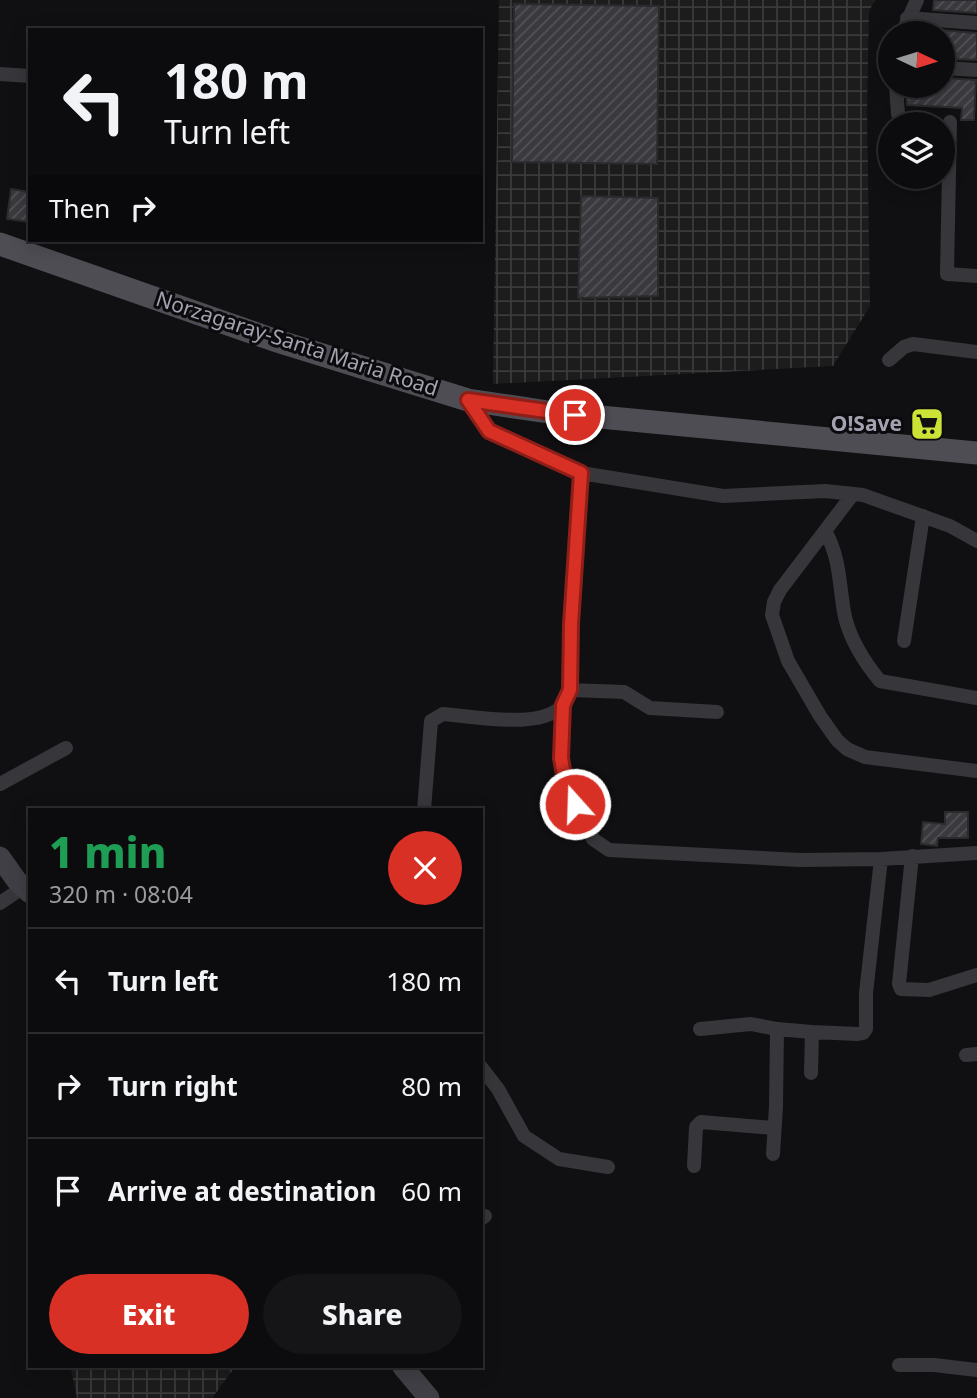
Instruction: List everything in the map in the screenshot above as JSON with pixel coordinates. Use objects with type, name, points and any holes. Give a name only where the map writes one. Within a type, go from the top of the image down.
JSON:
[{"type":"main road","name":"Norzagaray-Santa Maria Road","points":[[0,244],[274,340],[468,400],[548,412],[977,453]]},
{"type":"main road","points":[[0,857],[17,881],[28,888]]},
{"type":"main road","points":[[404,1368],[425,1393]]},
{"type":"street","points":[[906,21],[917,0]]},
{"type":"street","points":[[907,18],[977,23]]},
{"type":"street","points":[[956,69],[977,70]]},
{"type":"street","points":[[0,74],[28,76]]},
{"type":"street","points":[[949,189],[947,274],[977,276]]},
{"type":"street","points":[[889,360],[904,347],[914,344],[977,352]]},
{"type":"street","points":[[468,400],[489,431],[581,473],[723,496],[803,491],[853,494],[950,526],[977,541]]},
{"type":"street","points":[[581,473],[571,624],[570,690],[563,705],[561,758],[566,786],[593,839],[609,850],[800,860],[881,859],[977,853]]},
{"type":"street","points":[[853,494],[780,590],[774,602],[772,615],[788,661],[837,740],[856,754],[977,771]]},
{"type":"street","points":[[904,641],[923,516]]},
{"type":"street","points":[[825,531],[835,553],[847,622],[856,644],[880,681],[977,698]]},
{"type":"street","points":[[570,690],[624,692],[650,708],[717,712]]},
{"type":"street","points":[[424,808],[431,722],[437,716],[443,714],[535,719],[551,715],[563,705]]},
{"type":"street","points":[[0,784],[66,748]]},
{"type":"street","points":[[912,856],[899,984],[901,989],[929,990],[977,975]]},
{"type":"street","points":[[700,1028],[751,1024],[777,1029],[858,1034],[866,1029],[866,993],[881,859]]},
{"type":"street","points":[[0,903],[28,888]]},
{"type":"street","points":[[773,1154],[777,1029]]},
{"type":"street","points":[[811,1073],[812,1032]]},
{"type":"street","points":[[483,1069],[498,1089],[524,1136],[559,1159],[608,1167]]},
{"type":"street","points":[[694,1166],[696,1127],[701,1122],[774,1128]]},
{"type":"street","points":[[899,1365],[934,1365],[977,1370]]},
{"type":"shaded area","points":[[499,0],[875,0],[869,11],[867,111],[870,306],[833,366],[493,384]]},
{"type":"shaded area","points":[[234,1368],[212,1398],[77,1398],[71,1370]]},
{"type":"building","points":[[934,0],[977,0],[977,13],[933,10]]},
{"type":"building","points":[[514,4],[659,6],[657,164],[512,162]]},
{"type":"building","points":[[956,31],[977,33],[977,60],[956,59]]},
{"type":"building","points":[[956,79],[976,80],[974,120],[961,120],[962,108],[907,105],[907,98],[956,98]]},
{"type":"building","points":[[11,189],[28,192],[28,222],[7,219]]},
{"type":"building","points":[[581,196],[658,198],[658,296],[578,298]]},
{"type":"building","points":[[945,812],[968,812],[968,838],[938,838],[937,846],[921,844],[923,822],[945,824]]},
{"type":"place","name":"O!Save","points":[[927,424]]},
{"type":"route","points":[[575,415],[468,400],[489,431],[581,473],[571,624],[570,690],[563,705],[561,758],[566,786],[575,804]]}]
